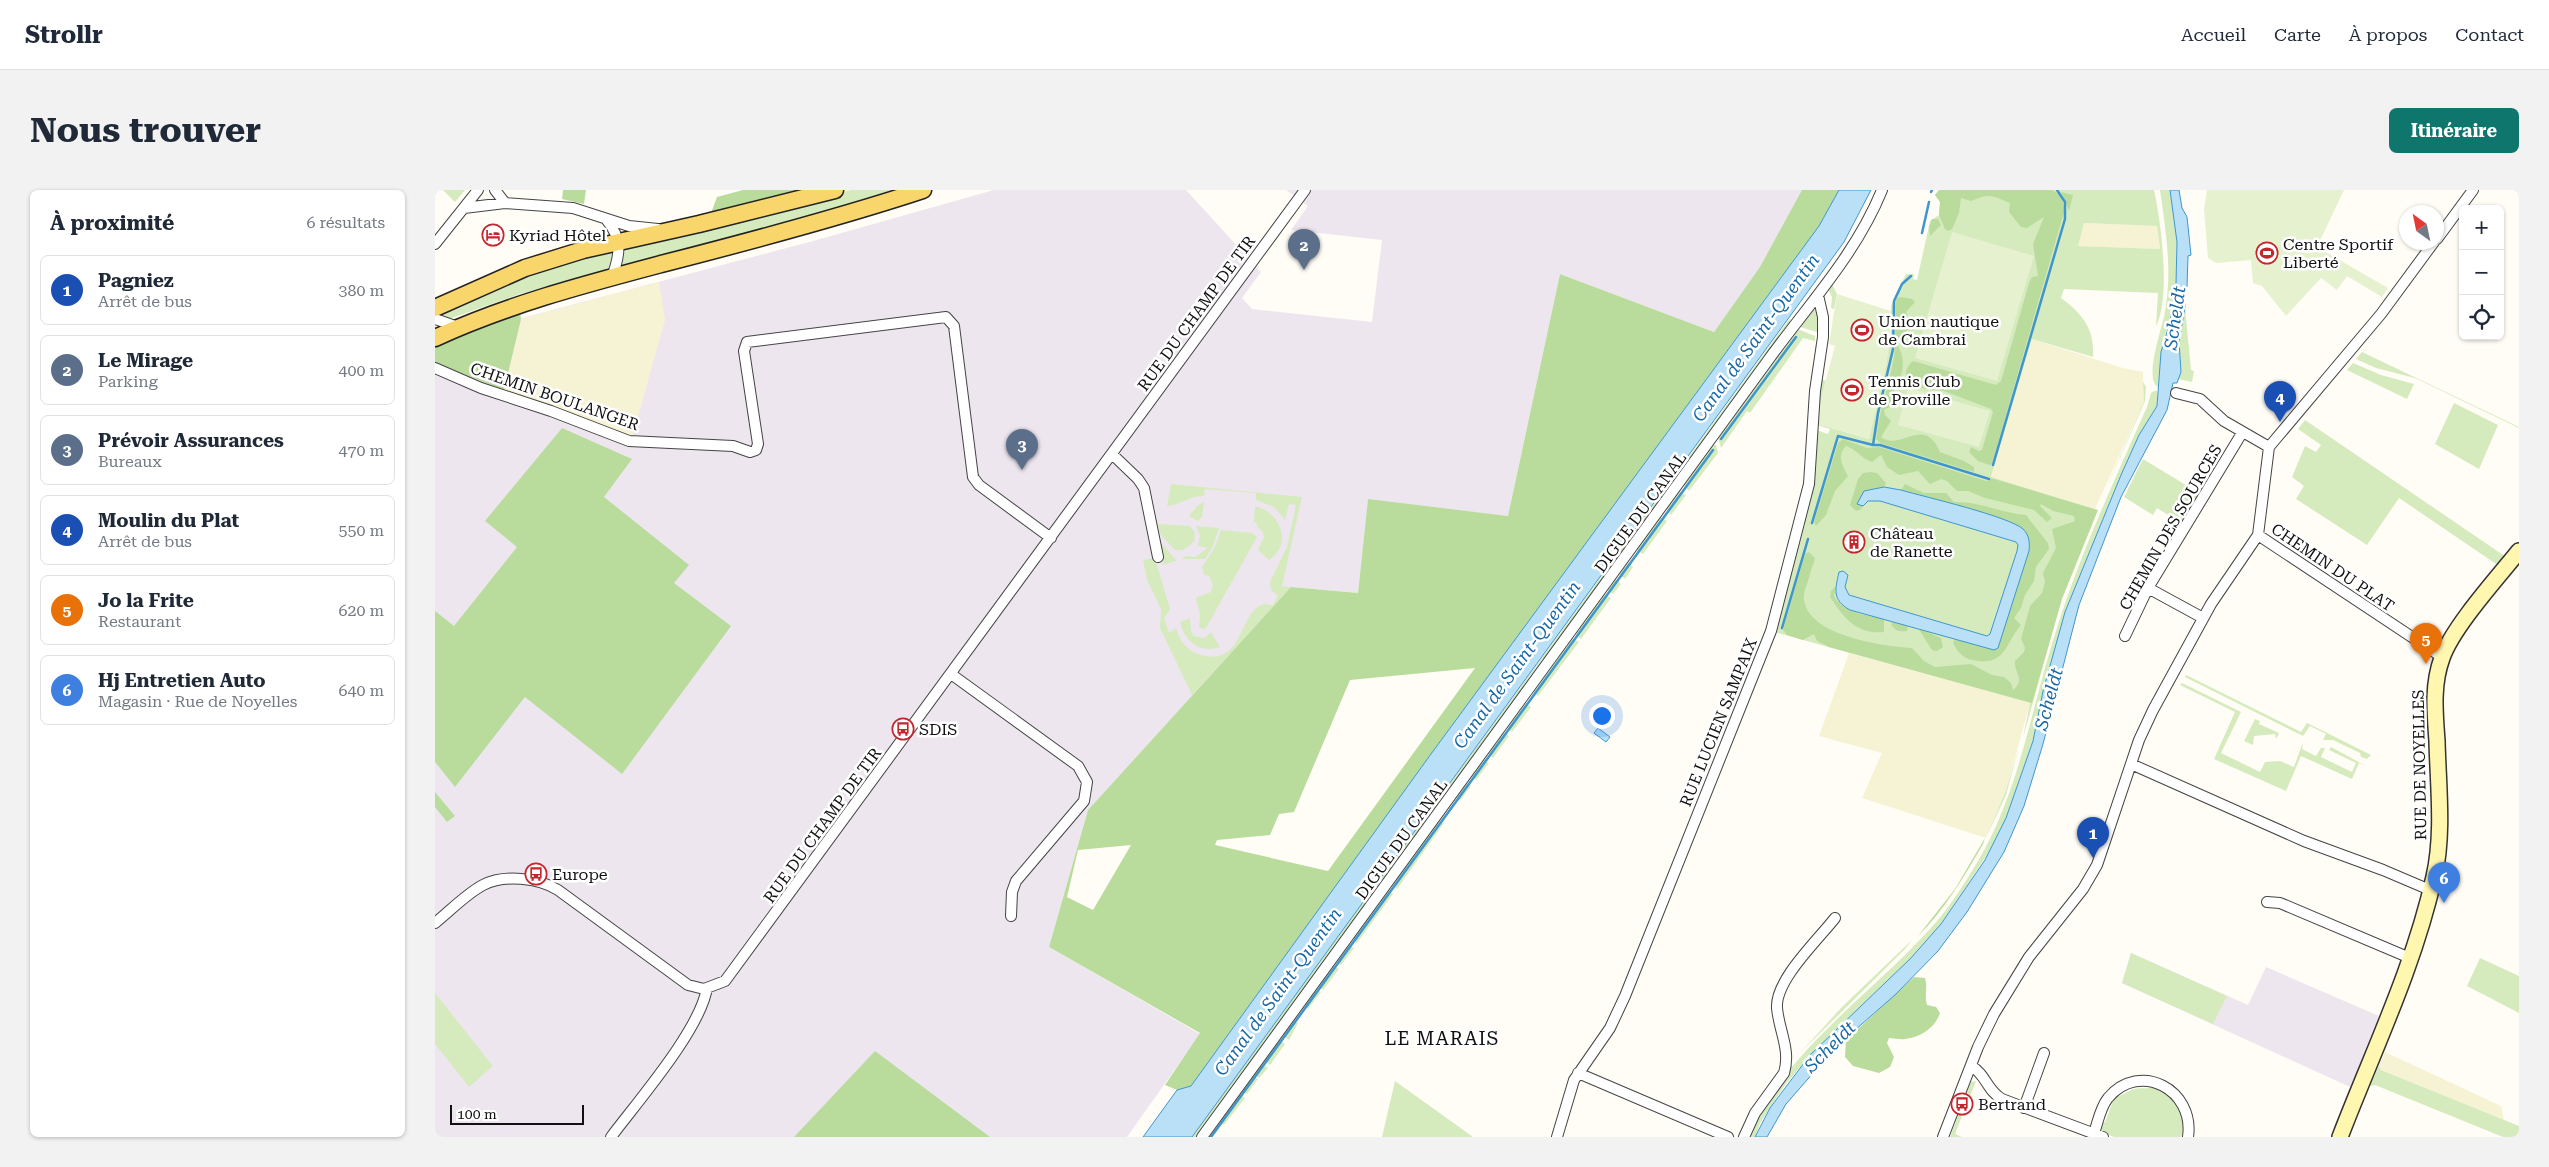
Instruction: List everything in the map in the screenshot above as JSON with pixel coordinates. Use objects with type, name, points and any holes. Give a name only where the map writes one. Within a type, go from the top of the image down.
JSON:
[{"type":"main road","points":[[435,308],[525,268],[619,241],[708,222],[835,190]]},
{"type":"main road","points":[[435,338],[523,302],[923,190]]},
{"type":"street","points":[[435,244],[478,190]]},
{"type":"street","points":[[495,190],[505,203]]},
{"type":"street","name":"RUE DU CHAMP DE TIR","points":[[707,988],[716,986],[728,978],[1305,190]]},
{"type":"street","name":"DIGUE DU CANAL","points":[[1202,1137],[1856,243],[1882,190]]},
{"type":"street","points":[[2444,229],[2473,190]]},
{"type":"street","points":[[464,208],[505,203],[573,208],[629,226],[666,230]]},
{"type":"street","points":[[606,219],[619,241],[620,252],[612,278]]},
{"type":"street","points":[[1943,1137],[1991,1019],[2017,976],[2094,871],[2148,719],[2203,618],[2258,535],[2269,447],[2381,314],[2428,250]]},
{"type":"street","name":"RUE LUCIEN SAMPAIX","points":[[1557,1137],[1567,1097],[1578,1073],[1610,1028],[1625,996],[1769,636],[1809,484],[1815,391],[1823,337],[1823,317],[1818,295]]},
{"type":"street","name":"CHEMIN BOULANGER","points":[[435,368],[481,388],[551,411],[629,441],[733,446],[750,452],[756,450],[758,440],[744,351],[747,342],[946,317],[954,326],[973,477],[979,485],[1051,538]]},
{"type":"street","points":[[435,319],[458,328]]},
{"type":"street","points":[[2176,392],[2200,399],[2218,416],[2242,433],[2269,447]]},
{"type":"street","name":"CHEMIN DES SOURCES","points":[[2125,636],[2148,588],[2242,433]]},
{"type":"street","points":[[1112,454],[1138,479],[1144,488],[1158,558]]},
{"type":"street","name":"CHEMIN DU PLAT","points":[[2258,535],[2442,657]]},
{"type":"street","name":"RUE DE NOYELLES","points":[[2340,1137],[2391,1011],[2410,958],[2430,890],[2438,850],[2439,785],[2435,699],[2436,681],[2442,657],[2456,632],[2519,551]]},
{"type":"street","points":[[2148,588],[2203,618]]},
{"type":"street","points":[[951,674],[1078,766],[1087,782],[1084,801],[1016,881],[1012,892],[1011,916]]},
{"type":"street","points":[[2131,764],[2304,841],[2347,856],[2430,890]]},
{"type":"street","points":[[435,923],[485,884],[508,880],[540,882],[558,890],[685,984],[707,988],[703,1006],[688,1033],[611,1137]]},
{"type":"street","points":[[2267,902],[2279,903],[2410,958]]},
{"type":"street","points":[[1744,1137],[1755,1113],[1784,1073],[1786,1047],[1777,1010],[1779,994],[1787,977],[1835,918]]},
{"type":"street","points":[[2024,1108],[2044,1053]]},
{"type":"street","points":[[1971,1066],[1983,1074],[1991,1091],[1998,1097],[2099,1135],[2103,1108],[2112,1094],[2131,1083],[2147,1081],[2164,1086],[2180,1098],[2189,1118],[2188,1137]]},
{"type":"street","points":[[1578,1073],[1728,1137]]},
{"type":"shaded area","points":[[994,190],[1186,190],[1261,272],[1242,298],[1252,309],[1372,322],[1382,240],[1291,230],[1308,206],[1286,190],[1816,190],[1714,332],[1560,274],[1508,516],[1368,500],[1358,593],[1291,587],[1088,810],[1049,947],[1200,1034],[1127,1137],[435,1137],[435,349],[473,331],[813,241]]},
{"type":"shaded area","points":[[2084,223],[2157,226],[2160,249],[2077,246]]},
{"type":"shaded area","points":[[659,282],[665,320],[632,438],[504,390],[521,319]]},
{"type":"shaded area","points":[[2032,339],[2123,368],[2143,372],[2144,401],[2095,509],[1991,478]]},
{"type":"shaded area","points":[[1849,653],[2030,703],[2006,790],[1986,838],[1862,798],[1882,753],[1819,736]]},
{"type":"shaded area","points":[[2131,953],[2248,1005],[2266,967],[2379,1016],[2350,1087],[2122,983]]},
{"type":"shaded area","points":[[2385,1052],[2501,1106],[2504,1120],[2381,1070],[2379,1066]]},
{"type":"green space","points":[[443,190],[465,190],[455,202]]},
{"type":"green space","points":[[563,190],[586,190],[584,204],[562,199]]},
{"type":"green space","points":[[743,190],[805,190],[711,213],[717,197]]},
{"type":"green space","points":[[851,190],[908,190],[620,268],[626,247]]},
{"type":"green space","points":[[1802,190],[1839,190],[1819,226],[1431,754],[1191,1086],[1177,1090],[1165,1085],[1200,1033],[1049,947],[1088,810],[1291,587],[1358,593],[1368,499],[1508,516],[1560,274],[1714,332],[1760,267]],"holes":[[[1475,668],[1328,871],[1215,845],[1217,840],[1270,835],[1279,814],[1294,812],[1350,680]],[[1131,845],[1093,910],[1067,897],[1078,850]]]},
{"type":"green space","points":[[1939,190],[2154,190],[2157,204],[2162,239],[2164,279],[2161,313],[2156,326],[2158,293],[2064,289],[2061,298],[2076,310],[2090,331],[2093,357],[2032,339],[1991,477],[2096,510],[2065,587],[2023,738],[2030,703],[1774,632],[1805,524],[1802,524],[1816,430],[1828,434],[1830,429],[1817,425],[1821,379],[1826,381],[1818,424],[1869,439],[1891,336],[1891,306],[1906,274],[1914,274],[1913,279],[1917,280],[1930,221],[1939,215],[1940,202],[1935,195]],"holes":[[[2084,223],[2157,226],[2160,249],[2078,246]]]},
{"type":"green space","points":[[1939,190],[2051,190],[2058,193],[2064,205],[2064,212],[1992,464],[1989,465],[1978,461],[1969,452],[1971,447],[1979,451],[1982,450],[1993,412],[1991,409],[1944,391],[1925,389],[1909,383],[1906,371],[1913,361],[1996,385],[2001,381],[2029,283],[2032,277],[2038,276],[2033,244],[2044,217],[2027,228],[2021,227],[2009,212],[2010,203],[1990,196],[1971,201],[1961,198],[1959,213],[1952,229],[1948,231],[1945,229],[1939,215],[1940,202],[1935,195]]},
{"type":"green space","points":[[2160,190],[2170,190],[2177,242],[2176,284],[2170,322],[2163,340],[2158,387],[2154,383],[2153,365],[2167,301],[2168,285],[2166,238]]},
{"type":"green space","name":"Centre Sportif Liberté","points":[[2207,190],[2344,190],[2317,247],[2388,288],[2382,297],[2347,276],[2337,290],[2321,278],[2286,316],[2262,286],[2253,283],[2251,260],[2216,263],[2208,258],[2204,209]]},
{"type":"green space","points":[[2061,192],[2073,195],[2069,211]]},
{"type":"green space","points":[[1932,219],[1938,219],[1941,225],[1930,236],[1929,227]]},
{"type":"green space","points":[[1952,232],[2034,256],[1997,381],[1915,358]]},
{"type":"green space","points":[[617,249],[610,266],[606,270],[520,294],[449,319],[439,317],[438,313],[539,268]]},
{"type":"green space","points":[[1832,284],[1837,294],[1834,309],[1831,308],[1832,297],[1828,289]]},
{"type":"green space","points":[[1837,294],[1891,311],[1887,360],[1869,439],[1818,424],[1821,398],[1835,346],[1829,344]]},
{"type":"green space","points":[[1897,298],[1912,299],[1915,302],[1906,312],[1910,325],[1906,333],[1896,342],[1901,351],[1903,365],[1899,381],[1889,383],[1898,397],[1897,403],[1884,410],[1885,415],[1891,421],[1881,437],[1896,440],[1912,436],[1927,436],[1934,441],[1940,452],[1964,461],[1974,467],[1974,472],[1880,443],[1876,439],[1895,348],[1896,302]]},
{"type":"green space","points":[[2185,307],[2191,370],[2194,371],[2192,382],[2178,379],[2181,372],[2179,341]]},
{"type":"green space","points":[[1814,309],[1818,312],[1820,333],[1797,326]]},
{"type":"green space","points":[[520,312],[521,319],[504,390],[435,363],[435,345]]},
{"type":"green space","points":[[1791,317],[1788,327],[1690,462],[1688,460],[1665,490],[1667,494],[1546,660],[1543,658],[1524,685],[1525,688],[1387,877],[1383,878],[1369,897],[1370,900],[1197,1137],[1192,1137]]},
{"type":"green space","points":[[1795,328],[1815,336],[1815,341],[1803,338],[1750,413],[1747,411],[1721,448],[1718,437]]},
{"type":"green space","points":[[2362,352],[2519,428],[2415,378],[2376,368],[2356,359]]},
{"type":"green space","points":[[2353,363],[2381,375],[2414,384],[2407,399],[2347,370]]},
{"type":"green space","points":[[2143,382],[2146,387],[2145,401],[2100,503],[2144,401]]},
{"type":"green space","points":[[1908,388],[1990,411],[1979,447],[1898,425]]},
{"type":"green space","points":[[2157,391],[2157,406],[2139,435],[2121,475],[2065,612],[2043,691],[2033,741],[2006,818],[1993,846],[1941,924],[1911,958],[1810,1055],[1785,1085],[1760,1123],[1755,1137],[1748,1137],[1765,1105],[1785,1075],[1834,1022],[1888,972],[1938,920],[1978,861],[1992,834],[2015,777],[2065,602],[2098,518],[2147,407],[2151,393]]},
{"type":"green space","points":[[2454,403],[2498,425],[2479,469],[2435,444]]},
{"type":"green space","points":[[2305,420],[2506,557],[2499,566],[2399,498],[2367,545],[2296,499],[2304,486],[2292,477],[2305,446],[2316,452],[2321,445],[2298,429]]},
{"type":"green space","points":[[562,428],[632,459],[604,497],[689,565],[674,583],[731,626],[622,774],[525,697],[455,787],[435,762],[435,611],[454,626],[517,547],[485,521]]},
{"type":"green space","points":[[1843,439],[1867,448],[1879,447],[1986,481],[1991,478],[2098,510],[2062,599],[2032,703],[1829,647],[1817,641],[1814,634],[1803,640],[1787,635],[1783,630],[1805,554],[1809,552],[1815,558],[1805,590],[1804,600],[1809,612],[1819,622],[1849,637],[1883,645],[1912,648],[1924,661],[1935,667],[1971,664],[1992,675],[2004,677],[2011,683],[2013,690],[2019,683],[2015,661],[2024,652],[2025,648],[2021,639],[2030,606],[2042,593],[2045,582],[2043,573],[2056,548],[2052,529],[2075,521],[2074,516],[2053,511],[2041,504],[2040,506],[2052,518],[2047,522],[2034,510],[1985,498],[1968,491],[1957,491],[1947,481],[1941,479],[1930,484],[1918,471],[1899,475],[1887,467],[1881,455],[1872,462],[1846,446],[1841,457],[1848,476],[1835,491],[1826,515],[1816,526],[1814,522],[1838,443]]},
{"type":"green space","points":[[1710,445],[1716,445],[1718,453],[1689,491],[1682,483]]},
{"type":"green space","points":[[2143,459],[2199,493],[2181,523],[2157,508],[2153,515],[2124,497]]},
{"type":"green space","points":[[1863,473],[1877,473],[1886,483],[1884,487],[1873,489],[1859,506],[1863,506],[1860,510],[1856,511],[1850,505],[1858,479]]},
{"type":"green space","points":[[1171,484],[1302,497],[1282,586],[1291,587],[1192,695],[1160,628],[1161,609],[1147,580],[1143,560],[1155,558],[1170,609],[1164,618],[1169,633],[1176,628],[1185,645],[1192,651],[1201,655],[1215,657],[1226,653],[1233,646],[1249,617],[1256,609],[1264,604],[1273,605],[1278,596],[1271,590],[1270,582],[1287,547],[1296,505],[1289,504],[1285,520],[1274,507],[1256,500],[1256,493],[1205,489],[1204,496],[1194,497],[1167,506]]},
{"type":"green space","points":[[1905,484],[1924,493],[1946,493],[1954,502],[1973,503],[2026,515],[2048,543],[2049,549],[2036,567],[2034,581],[2014,618],[2021,625],[2003,653],[1998,657],[1983,661],[1966,658],[1960,654],[1953,642],[1956,639],[1994,650],[2024,531],[2006,521],[1901,490]]},
{"type":"green space","points":[[1678,491],[1686,495],[1671,515],[1665,506]]},
{"type":"green space","points":[[1204,502],[1202,517],[1198,521],[1189,516],[1197,506]]},
{"type":"green space","points":[[1255,506],[1264,509],[1272,515],[1281,530],[1281,546],[1269,560],[1258,550],[1264,537],[1262,531],[1256,525],[1258,524],[1254,522]]},
{"type":"green space","points":[[1660,517],[1667,521],[1643,554],[1635,549]]},
{"type":"green space","points":[[1158,524],[1190,526],[1195,533],[1194,542],[1183,550],[1175,550],[1160,534]]},
{"type":"green space","points":[[1196,526],[1219,528],[1213,546],[1205,559],[1181,559],[1186,556],[1195,557],[1208,548],[1198,546],[1200,535]]},
{"type":"green space","points":[[1221,530],[1252,533],[1257,537],[1206,628],[1202,629],[1199,627],[1200,615],[1196,599],[1211,592],[1213,585],[1209,576],[1204,575],[1202,567],[1215,547]]},
{"type":"green space","points":[[1161,543],[1176,560],[1176,561],[1163,565]]},
{"type":"green space","points":[[1626,561],[1633,567],[1625,579],[1617,573]]},
{"type":"green space","points":[[1614,578],[1621,584],[1613,594],[1606,589]]},
{"type":"green space","points":[[1836,586],[1834,596],[1838,602],[1849,610],[1884,619],[1884,632],[1866,631],[1846,618],[1830,597],[1831,591]]},
{"type":"green space","points":[[1604,594],[1611,598],[1581,639],[1575,633]]},
{"type":"green space","points":[[1190,618],[1191,631],[1194,636],[1204,638],[1211,632],[1220,647],[1206,649],[1189,640],[1180,622]]},
{"type":"green space","points":[[1893,622],[1908,626],[1907,631],[1896,630],[1891,624]]},
{"type":"green space","points":[[1918,628],[1941,638],[1943,647],[1937,651],[1932,650]]},
{"type":"green space","points":[[1571,638],[1579,642],[1538,696],[1532,691]]},
{"type":"green space","points":[[2186,675],[2301,732],[2307,723],[2371,755],[2367,759],[2361,757],[2360,753],[2333,740],[2323,740],[2326,734],[2310,726],[2303,736],[2185,677]]},
{"type":"green space","points":[[2182,683],[2241,712],[2221,753],[2260,772],[2265,762],[2280,761],[2294,767],[2303,742],[2302,749],[2316,756],[2321,748],[2325,748],[2321,757],[2352,772],[2356,763],[2329,750],[2331,747],[2366,766],[2359,763],[2352,779],[2301,756],[2286,791],[2214,759],[2235,712],[2180,685]]},
{"type":"green space","points":[[1524,702],[1531,707],[1512,732],[1506,727]]},
{"type":"green space","points":[[2255,719],[2260,721],[2259,724],[2279,733],[2276,739],[2275,734],[2254,736],[2253,745],[2244,741]]},
{"type":"green space","points":[[1501,731],[1509,736],[1493,758],[1486,752]]},
{"type":"green space","points":[[2019,747],[2006,795],[1986,838],[2006,790]]},
{"type":"green space","points":[[1482,758],[1489,763],[1476,780],[1471,776]]},
{"type":"green space","points":[[1466,783],[1471,786],[1460,801],[1454,796]]},
{"type":"green space","points":[[435,792],[455,816],[447,822],[435,807]]},
{"type":"green space","points":[[1436,820],[1444,823],[1397,889],[1392,882]]},
{"type":"green space","points":[[1985,838],[1976,856],[1956,887]]},
{"type":"green space","points":[[1387,890],[1393,894],[1357,943],[1352,937]]},
{"type":"green space","points":[[1955,890],[1953,892],[1937,915],[1918,936]]},
{"type":"green space","points":[[1912,940],[1904,950],[1801,1052],[1842,1007]]},
{"type":"green space","points":[[1348,944],[1354,948],[1341,965],[1336,961]]},
{"type":"green space","points":[[2131,953],[2227,996],[2213,1024],[2122,983]]},
{"type":"green space","points":[[2480,958],[2519,976],[2519,1013],[2467,986]]},
{"type":"green space","points":[[1333,965],[1339,969],[1323,990],[1316,985]]},
{"type":"green space","points":[[1914,977],[1925,978],[1927,1005],[1936,1007],[1940,1013],[1935,1023],[1927,1031],[1911,1038],[1889,1038],[1887,1043],[1894,1057],[1890,1067],[1879,1073],[1853,1066],[1845,1057],[1846,1040]]},
{"type":"green space","points":[[1314,988],[1321,992],[1308,1009],[1302,1004]]},
{"type":"green space","points":[[435,993],[493,1066],[469,1087],[435,1044]]},
{"type":"green space","points":[[1294,1020],[1298,1023],[1289,1040],[1280,1033]]},
{"type":"green space","points":[[1277,1038],[1285,1044],[1270,1065],[1263,1060]]},
{"type":"green space","points":[[875,1051],[990,1137],[794,1137]]},
{"type":"green space","points":[[1261,1063],[1268,1068],[1259,1078],[1251,1072]]},
{"type":"green space","points":[[2379,1066],[2381,1070],[2519,1126],[2519,1137],[2503,1137],[2375,1085],[2370,1086]]},
{"type":"green space","points":[[1250,1074],[1258,1079],[1247,1094],[1242,1091]]},
{"type":"green space","points":[[1395,1081],[1473,1137],[1382,1137]]},
{"type":"green space","points":[[1976,1081],[1955,1134],[1962,1137],[1950,1137],[1971,1082]]},
{"type":"green space","points":[[2154,1086],[2172,1099],[2177,1107],[2186,1125],[2181,1137],[2114,1137],[2100,1131],[2100,1125],[2105,1122],[2115,1096],[2120,1096],[2134,1089]]},
{"type":"green space","points":[[1239,1094],[1245,1098],[1224,1125],[1219,1121]]},
{"type":"water","name":"Canal de Saint-Quentin","points":[[1839,190],[1871,190],[1844,242],[1192,1137],[1143,1137],[1177,1090],[1191,1086],[1431,754],[1819,226]]},
{"type":"water","name":"Scheldt","points":[[2170,190],[2179,190],[2182,208],[2187,217],[2191,255],[2188,256],[2187,287],[2183,288],[2185,307],[2179,341],[2181,372],[2177,383],[2173,383],[2167,410],[2121,497],[2079,605],[2043,744],[2024,806],[2004,852],[1967,912],[1938,951],[1896,994],[1846,1038],[1821,1064],[1786,1104],[1767,1137],[1755,1137],[1770,1108],[1810,1055],[1911,958],[1941,924],[1985,860],[2006,818],[2033,741],[2043,691],[2065,612],[2121,475],[2139,435],[2157,406],[2161,352],[2170,322],[2176,284],[2177,242]]},
{"type":"water","points":[[1884,487],[2001,518],[2025,531],[2029,539],[2029,551],[1998,648],[1994,650],[1850,610],[1840,602],[1836,589],[1839,572],[1843,571],[1848,575],[1845,587],[1849,595],[1987,636],[1990,634],[2017,551],[2018,545],[2016,542],[1880,501],[1868,501],[1863,506],[1857,504],[1864,491]]},
{"type":"water","points":[[1598,728],[1610,737],[1606,742],[1594,733]]},
{"type":"waterway","points":[[1993,465],[2065,219],[2065,202],[2057,190]]},
{"type":"waterway","points":[[1922,233],[1929,202]]},
{"type":"waterway","points":[[1812,523],[1838,436],[1873,445],[1878,413],[1893,349],[1894,301],[1902,284],[1911,276]]},
{"type":"waterway","points":[[1721,439],[1796,337]]},
{"type":"waterway","points":[[1873,445],[1880,445],[1989,479]]},
{"type":"waterway","points":[[1211,1137],[1713,450]]},
{"type":"waterway","points":[[1782,628],[1808,539]]},
{"type":"place","name":"Kyriad Hôtel","points":[[493,235]]},
{"type":"place","name":"Centre Sportif Liberté","points":[[2267,253]]},
{"type":"place","name":"Le Mirage","points":[[1304,270]]},
{"type":"place","name":"Union nautique de Cambrai","points":[[1862,330]]},
{"type":"place","name":"Tennis Club de Proville","points":[[1852,390]]},
{"type":"place","name":"Moulin du Plat","points":[[2280,422]]},
{"type":"place","name":"Prévoir Assurances","points":[[1022,470]]},
{"type":"place","name":"Château de Ranette","points":[[1854,542]]},
{"type":"place","name":"Jo la Frite","points":[[2426,664]]},
{"type":"place","name":"SDIS","points":[[903,729]]},
{"type":"place","name":"Pagniez","points":[[2093,858]]},
{"type":"place","name":"Europe","points":[[536,874]]},
{"type":"place","name":"Hj Entretien Auto","points":[[2444,903]]},
{"type":"place","name":"Bertrand","points":[[1962,1104]]},
{"type":"district","name":"LE MARAIS","points":[[1442,1038]]}]
